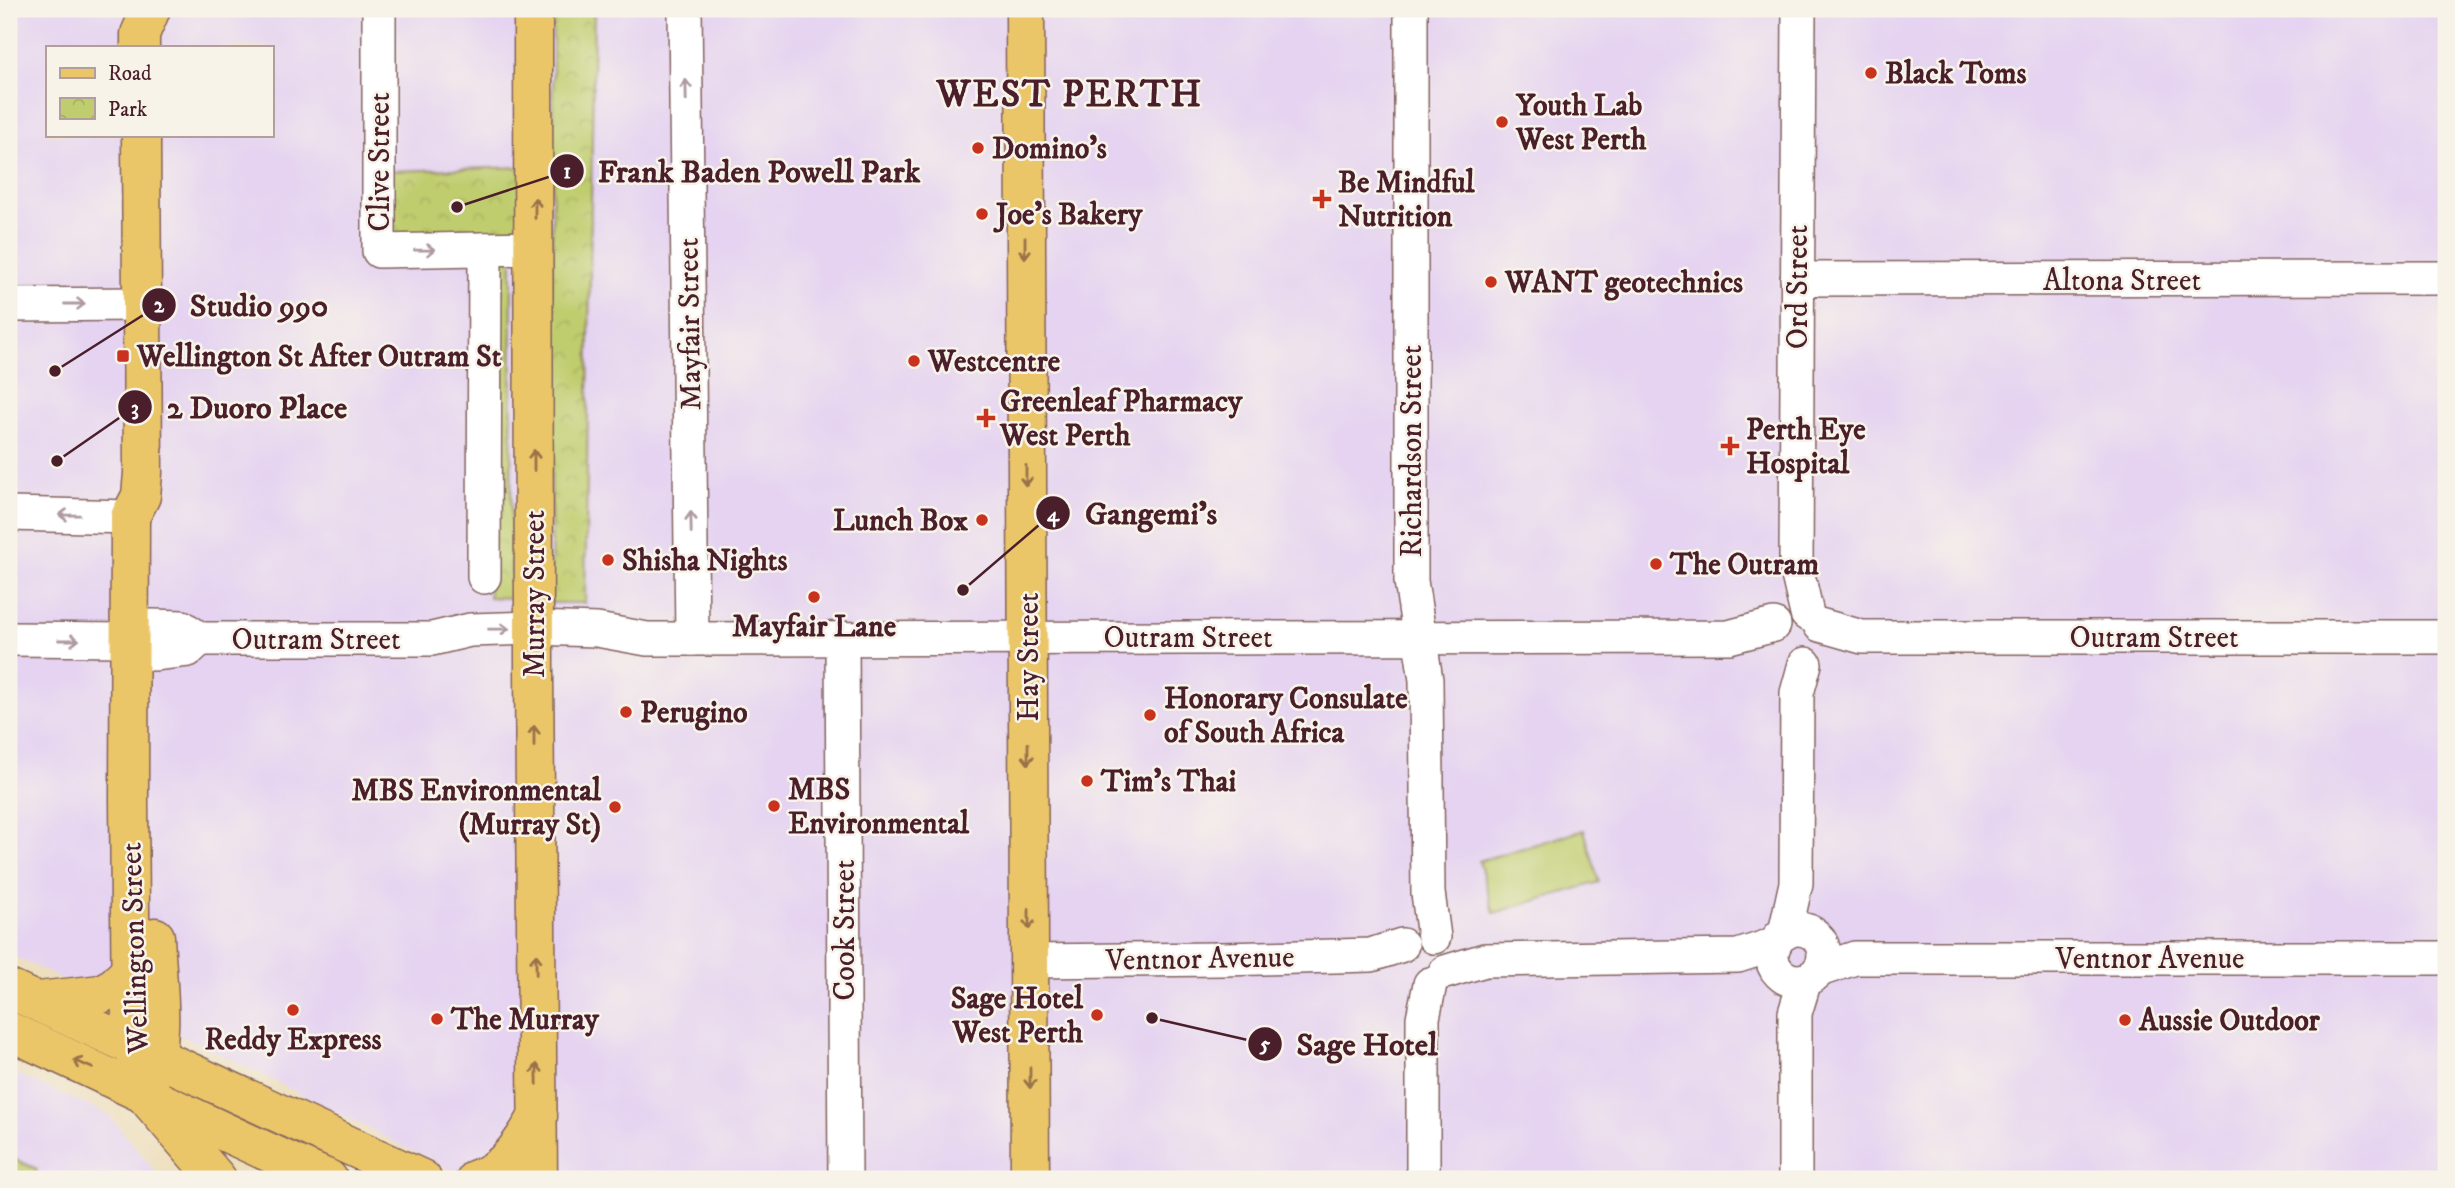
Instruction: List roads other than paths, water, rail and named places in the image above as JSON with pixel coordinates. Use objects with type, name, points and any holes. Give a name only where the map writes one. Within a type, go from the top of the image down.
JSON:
[{"type":"main road","name":"Murray Street","points":[[533,9],[538,1179]]},
{"type":"main road","name":"Hay Street","points":[[1024,9],[1030,1179]]},
{"type":"main road","name":"Wellington Street","points":[[141,136],[142,304],[136,506],[145,640],[153,912],[160,1017],[146,1051]]},
{"type":"main road","name":"Wellington Street","points":[[144,1094],[146,1051],[130,972],[145,640]]},
{"type":"main road","points":[[22,995],[101,994],[130,972]]},
{"type":"main road","points":[[22,995],[422,1179]]},
{"type":"main road","points":[[9,1031],[144,1094],[247,1163],[328,1179]]},
{"type":"main road","points":[[144,1094],[217,1179]]},
{"type":"main road","points":[[476,1179],[493,1172],[501,1165],[528,1133],[538,1116]]},
{"type":"main road","points":[[247,1163],[265,1133],[285,1126],[307,1127]]},
{"type":"street","name":"Clive Street","points":[[379,9],[379,251],[535,248]]},
{"type":"street","name":"Mayfair Street","points":[[685,9],[692,639]]},
{"type":"street","name":"Richardson Street","points":[[1411,9],[1411,581],[1426,680],[1428,893],[1415,958]]},
{"type":"street","name":"Ord Street","points":[[1796,956],[1799,9]]},
{"type":"street","points":[[484,578],[485,249]]},
{"type":"street","name":"Altona Street","points":[[1797,279],[2446,278]]},
{"type":"street","points":[[9,305],[142,304]]},
{"type":"street","points":[[9,514],[136,506]]},
{"type":"street","name":"Outram Street","points":[[9,639],[145,640],[181,627],[200,639],[432,639],[470,651],[534,640],[598,652],[647,639],[1729,637],[1796,645],[1862,638],[2446,637]]},
{"type":"street","name":"Cook Street","points":[[842,638],[845,1179]]},
{"type":"street","name":"Ventnor Avenue","points":[[1029,961],[1415,958],[1485,960],[1738,956],[2446,958]]},
{"type":"street","points":[[1796,956],[1796,1179]]},
{"type":"street","points":[[1415,958],[1423,1018],[1423,1179]]},
{"type":"place","name":"Black Toms","points":[[1871,73]]},
{"type":"place","name":"Youth Lab West Perth","points":[[1502,122]]},
{"type":"place","name":"Domino's","points":[[978,148]]},
{"type":"place","name":"Be Mindful Nutrition","points":[[1322,199]]},
{"type":"place","name":"Frank Baden Powell Park","points":[[457,207]]},
{"type":"place","name":"Joe's Bakery","points":[[982,214]]},
{"type":"place","name":"WANT geotechnics","points":[[1491,282]]},
{"type":"place","name":"Wellington St After Outram St","points":[[123,356]]},
{"type":"place","name":"Westcentre","points":[[914,361]]},
{"type":"place","name":"Studio 990","points":[[55,371]]},
{"type":"place","name":"Greenleaf Pharmacy West Perth","points":[[986,418]]},
{"type":"place","name":"Perth Eye Hospital","points":[[1730,446]]},
{"type":"place","name":"2 Duoro Place","points":[[57,461]]},
{"type":"place","name":"Lunch Box","points":[[982,520]]},
{"type":"place","name":"Shisha Nights","points":[[608,560]]},
{"type":"place","name":"The Outram","points":[[1656,564]]},
{"type":"place","name":"Gangemi's","points":[[963,590]]},
{"type":"place","name":"Mayfair Lane","points":[[814,597]]},
{"type":"place","name":"Perugino","points":[[626,712]]},
{"type":"place","name":"Honorary Consulate of South Africa","points":[[1150,715]]},
{"type":"place","name":"Tim's Thai","points":[[1087,781]]},
{"type":"place","name":"MBS Environmental","points":[[774,806]]},
{"type":"place","name":"MBS Environmental (Murray St)","points":[[615,807]]},
{"type":"place","name":"Reddy Express","points":[[293,1010]]},
{"type":"place","name":"Sage Hotel West Perth","points":[[1097,1015]]},
{"type":"place","name":"Sage Hotel","points":[[1152,1018]]},
{"type":"place","name":"The Murray","points":[[437,1019]]},
{"type":"place","name":"Aussie Outdoor","points":[[2125,1020]]},
{"type":"district","name":"WEST PERTH","points":[[1070,93]]}]
